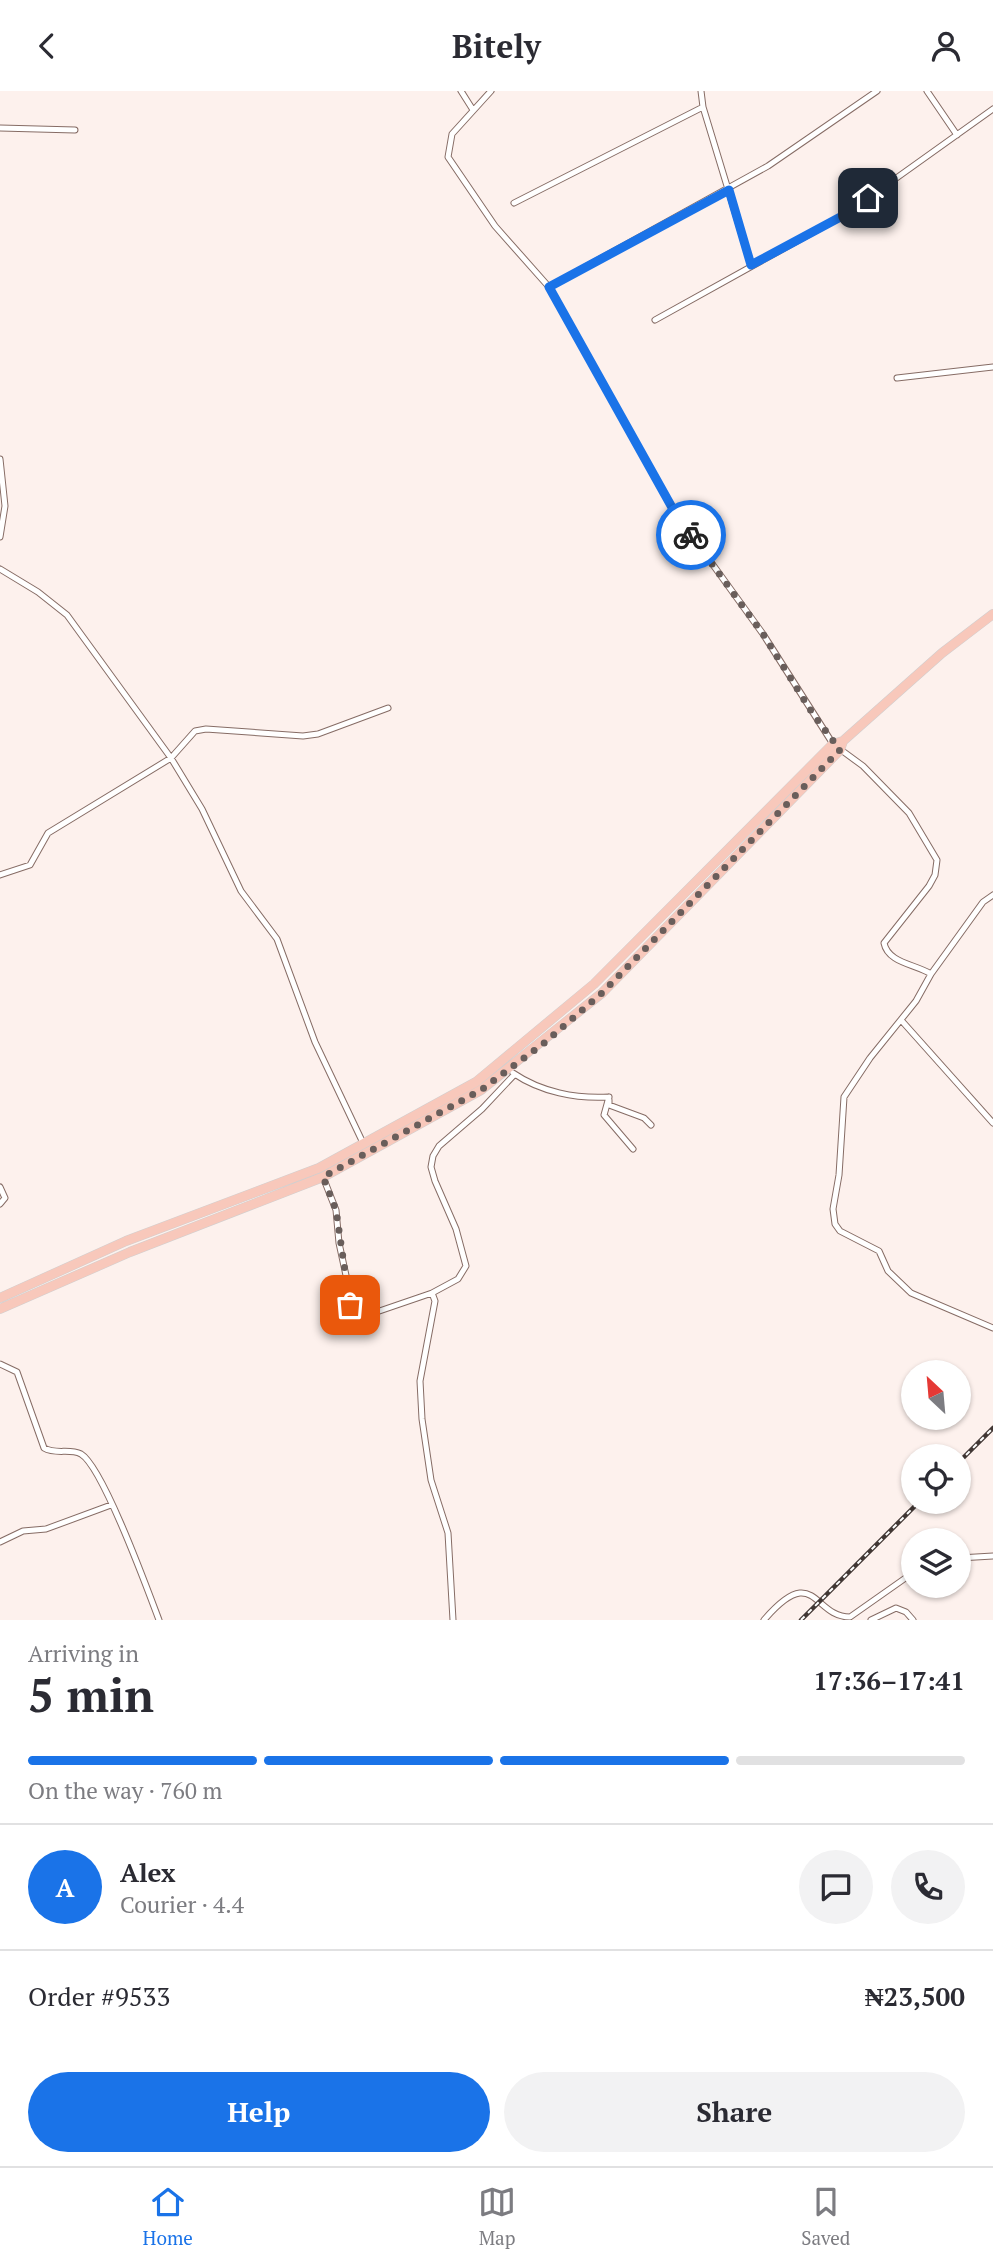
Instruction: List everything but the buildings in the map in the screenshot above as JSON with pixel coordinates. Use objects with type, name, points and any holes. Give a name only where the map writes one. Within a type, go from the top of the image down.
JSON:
[{"type":"main road","points":[[0,1298],[126,1241],[319,1168],[476,1082],[537,1034],[618,960],[839,745],[942,653],[993,614]]},
{"type":"main road","points":[[0,1309],[130,1252],[323,1177],[512,1072],[602,993],[839,745]]},
{"type":"street","points":[[461,91],[473,110]]},
{"type":"street","points":[[491,91],[452,134],[448,157],[495,226],[549,287],[674,511],[839,745],[909,814],[937,860],[935,875],[929,886],[884,943],[885,950],[895,960],[906,961],[931,974]]},
{"type":"street","points":[[701,91],[703,107],[751,265]]},
{"type":"street","points":[[549,287],[729,190],[877,91]]},
{"type":"street","points":[[927,91],[957,135]]},
{"type":"street","points":[[514,203],[703,107]]},
{"type":"street","points":[[655,320],[846,214],[993,109]]},
{"type":"street","points":[[0,128],[75,130]]},
{"type":"street","points":[[897,378],[993,367]]},
{"type":"street","points":[[0,459],[5,506],[0,537]]},
{"type":"street","points":[[0,569],[38,592],[67,615],[171,758],[202,809],[241,891],[277,939],[315,1042],[364,1145]]},
{"type":"street","points":[[0,875],[30,865],[48,833],[64,820],[171,758],[195,731],[206,729],[303,736],[318,734],[388,708]]},
{"type":"street","points":[[993,895],[983,902],[844,1097],[839,1175],[833,1209],[835,1224],[847,1236],[879,1251],[888,1271],[911,1293],[993,1328]]},
{"type":"street","points":[[901,1020],[993,1123]]},
{"type":"street","points":[[323,1177],[336,1210],[339,1243],[355,1317],[432,1293],[458,1279],[466,1266],[459,1238],[435,1181],[431,1167],[433,1156],[439,1146],[482,1109],[512,1072],[551,1092],[588,1098],[609,1097]]},
{"type":"street","points":[[609,1097],[609,1105],[644,1118],[651,1125]]},
{"type":"street","points":[[609,1097],[604,1115],[633,1149]]},
{"type":"street","points":[[0,1204],[5,1198],[1,1190]]},
{"type":"street","points":[[432,1293],[435,1301],[420,1381],[422,1419],[431,1480],[448,1533],[453,1620]]},
{"type":"street","points":[[0,1364],[17,1372],[44,1448],[82,1455],[90,1464],[111,1505],[158,1619]]},
{"type":"street","points":[[0,1542],[23,1531],[46,1529],[111,1505]]},
{"type":"street","points":[[971,1557],[993,1556]]},
{"type":"street","points":[[764,1620],[786,1600],[807,1593],[845,1618],[901,1581]]},
{"type":"street","points":[[871,1620],[895,1608],[906,1612],[913,1620]]},
{"type":"railway","points":[[971,1450],[993,1428]]},
{"type":"railway","points":[[801,1620],[907,1514]]},
{"type":"way so far","points":[[350,1305],[336,1210],[323,1177],[481,1090],[543,1044],[602,993],[840,750],[813,714],[763,634],[691,535]]},
{"type":"route","points":[[691,535],[674,511],[549,287],[729,190],[751,265],[846,214],[868,198]]}]
